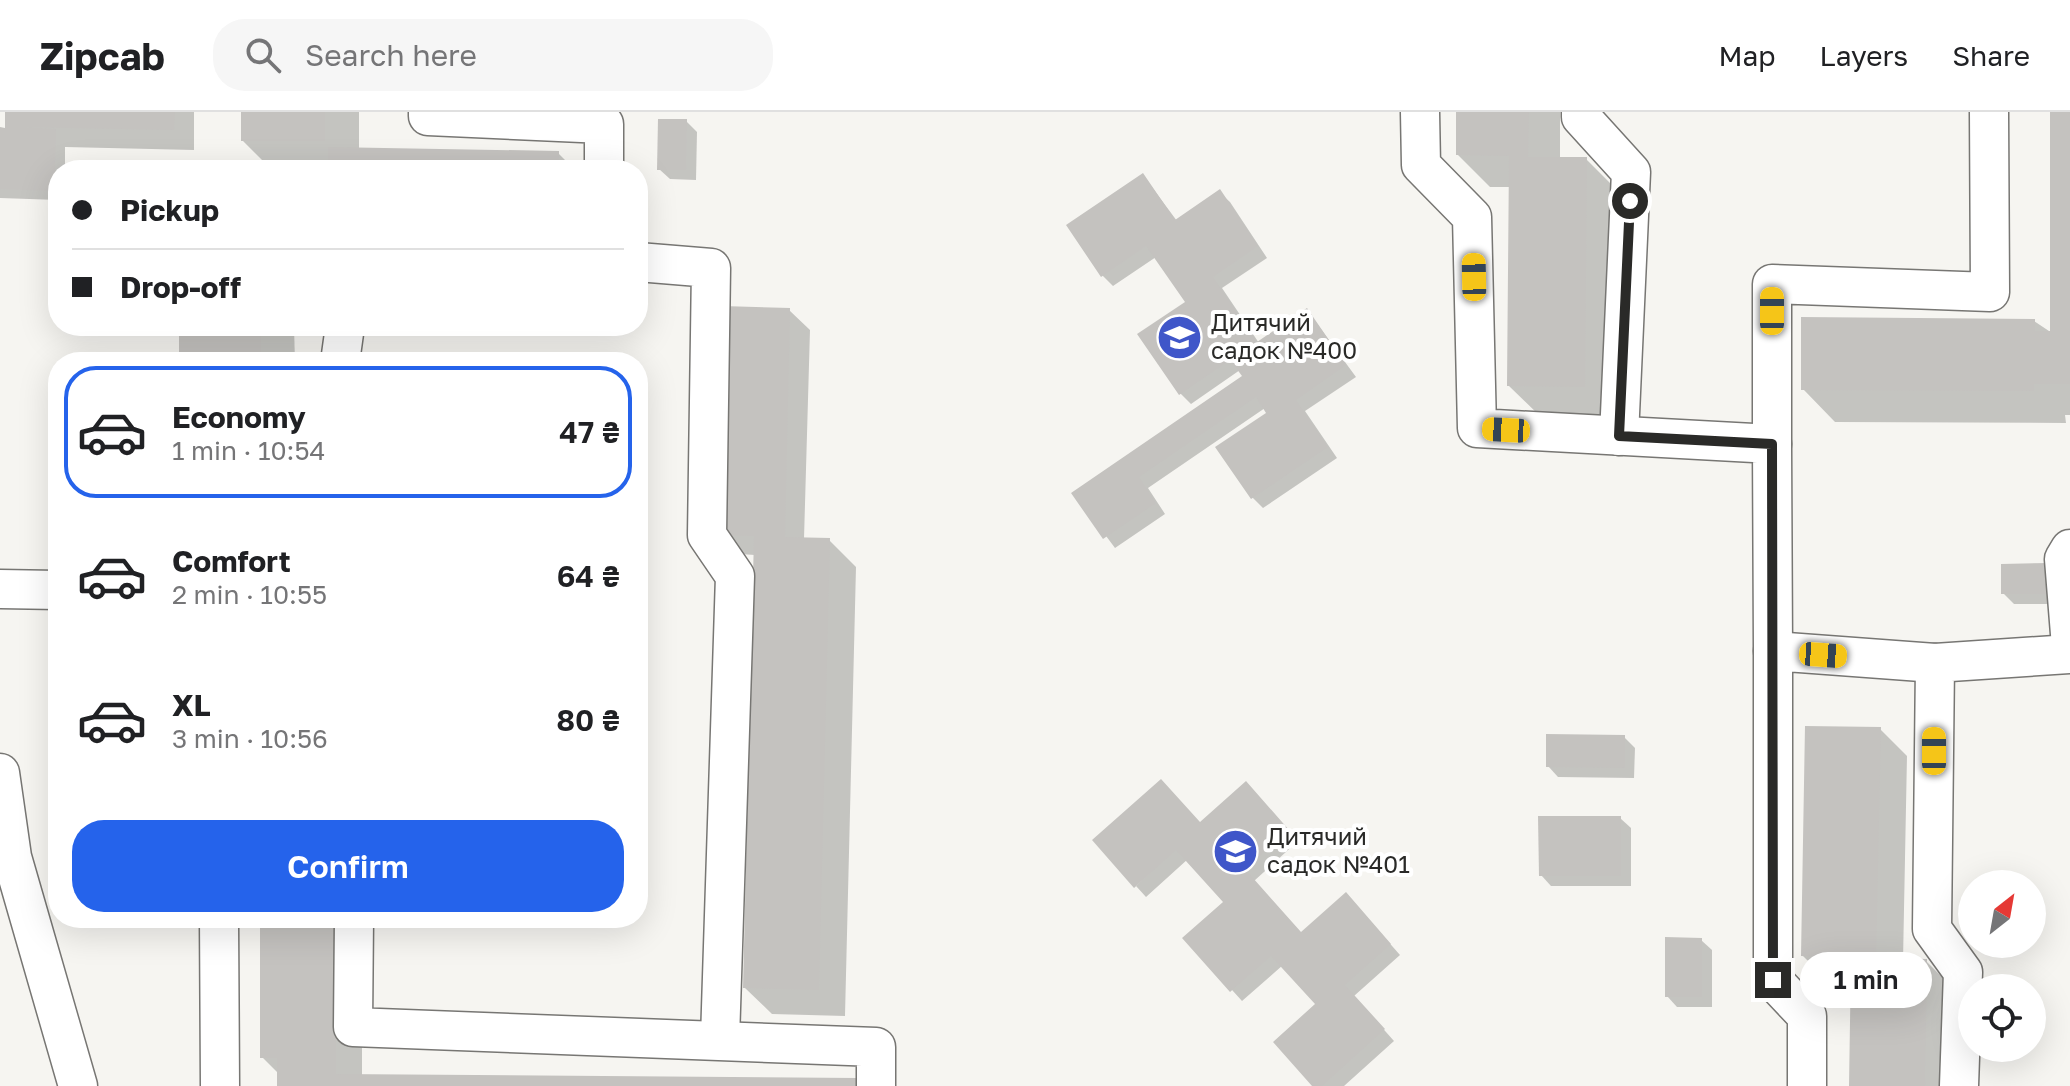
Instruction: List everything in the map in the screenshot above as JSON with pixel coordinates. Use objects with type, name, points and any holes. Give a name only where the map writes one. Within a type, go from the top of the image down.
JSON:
[{"type":"street","points":[[428,112],[428,116],[604,124],[604,160]]},
{"type":"street","points":[[1420,112],[1421,165],[1472,217],[1477,428],[1772,444]]},
{"type":"street","points":[[1581,112],[1581,117],[1631,172],[1619,436]]},
{"type":"street","points":[[1807,1086],[1807,1016],[1773,980],[1772,284],[1990,292],[1989,112]]},
{"type":"street","points":[[648,263],[711,268],[707,535],[735,576],[720,1039]]},
{"type":"street","points":[[2070,549],[2064,559],[2070,634]]},
{"type":"street","points":[[0,589],[48,590]]},
{"type":"street","points":[[1773,651],[1935,663],[2070,654]]},
{"type":"street","points":[[1935,663],[1932,929],[1963,972],[1959,1086]]},
{"type":"street","points":[[0,773],[6,862],[78,1086]]},
{"type":"street","points":[[219,928],[220,1086]]},
{"type":"street","points":[[354,928],[353,1027],[876,1047],[876,1086]]},
{"type":"building","points":[[5,112],[175,112],[174,130],[19,127],[56,129],[55,160],[48,160],[48,191],[0,189],[0,127],[5,128]]},
{"type":"building","points":[[241,112],[325,112],[325,141],[241,141]]},
{"type":"building","points":[[1456,112],[1529,112],[1528,157],[1587,157],[1585,387],[1507,386],[1509,156],[1456,155]]},
{"type":"building","points":[[2050,112],[2070,112],[2070,384],[2034,384],[2034,391],[1801,390],[1801,317],[2035,319],[2035,331],[2050,331]]},
{"type":"building","points":[[658,119],[687,119],[686,170],[657,170]]},
{"type":"building","points":[[328,147],[559,151],[559,160],[328,160]]},
{"type":"building","points":[[1143,173],[1175,220],[1220,189],[1258,246],[1213,277],[1257,342],[1307,308],[1346,365],[1296,400],[1328,447],[1251,499],[1215,447],[1266,413],[1256,397],[1139,477],[1156,503],[1103,539],[1071,493],[1242,376],[1230,360],[1179,395],[1137,334],[1185,302],[1146,246],[1101,277],[1066,225]]},
{"type":"building","points":[[722,306],[790,308],[785,537],[830,538],[819,990],[743,988],[754,536],[716,535]]},
{"type":"building","points":[[179,336],[261,336],[261,352],[179,352]]},
{"type":"building","points":[[2050,563],[2050,594],[2001,594],[2001,564]]},
{"type":"building","points":[[1805,726],[1881,727],[1876,958],[1927,959],[1925,1086],[1849,1086],[1851,958],[1801,956]]},
{"type":"building","points":[[1546,734],[1625,735],[1625,768],[1546,767]]},
{"type":"building","points":[[1161,779],[1200,822],[1246,781],[1289,830],[1245,869],[1301,932],[1346,892],[1391,944],[1345,985],[1385,1029],[1322,1086],[1312,1086],[1273,1042],[1315,1004],[1271,956],[1230,992],[1182,938],[1223,902],[1176,850],[1134,888],[1092,840]]},
{"type":"building","points":[[1538,816],[1621,816],[1621,876],[1539,876]]},
{"type":"building","points":[[260,928],[336,928],[336,1074],[857,1078],[856,1086],[277,1086],[277,1058],[260,1058]]},
{"type":"building","points":[[1665,937],[1702,938],[1702,997],[1665,997]]},
{"type":"place","name":"Дитячий садок №400","points":[[1180,337]]},
{"type":"place","name":"Дитячий садок №401","points":[[1236,851]]},
{"type":"route","points":[[1630,201],[1619,436],[1772,444],[1773,980]]}]
